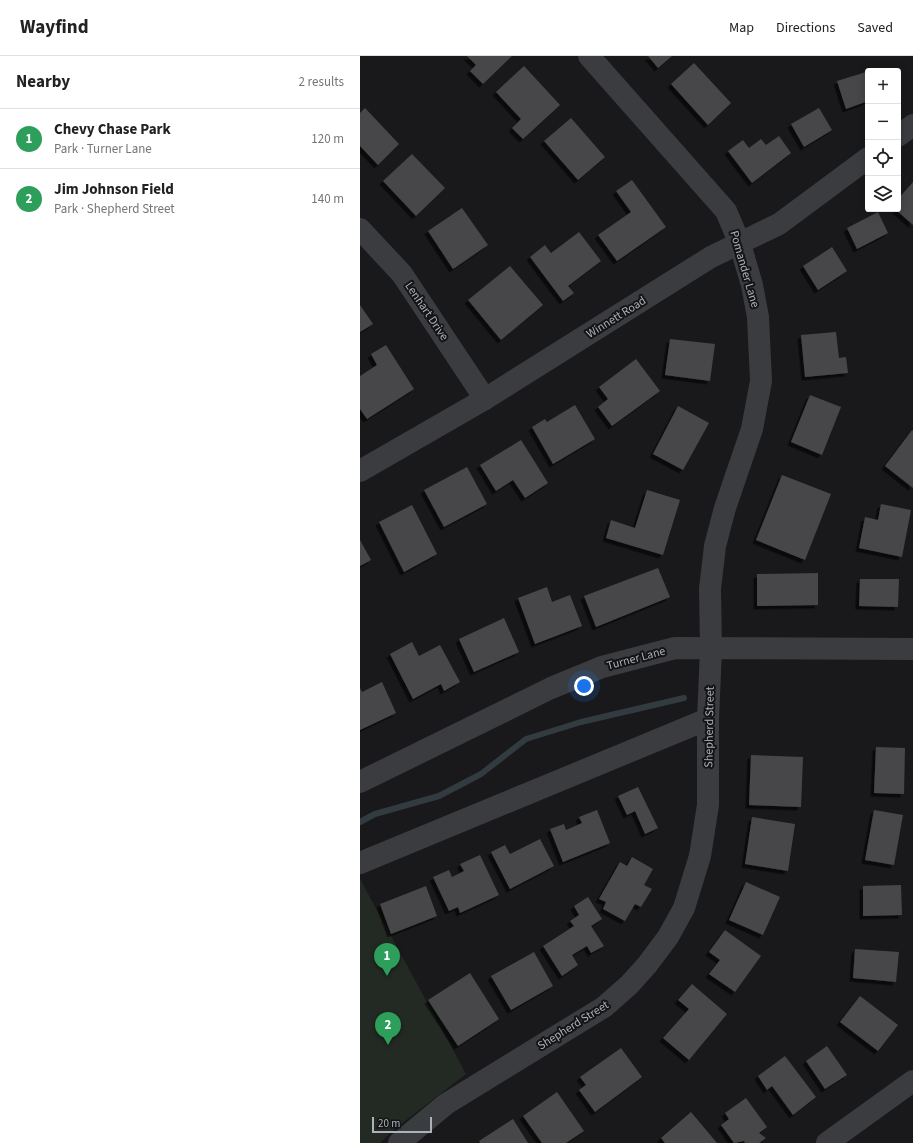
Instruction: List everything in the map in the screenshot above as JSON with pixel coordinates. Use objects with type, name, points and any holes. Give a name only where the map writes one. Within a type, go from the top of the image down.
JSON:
[{"type":"street","name":"Pomander Lane","points":[[589,56],[726,211],[740,244],[752,285],[758,317],[761,381],[752,429],[715,546],[710,589],[711,649]]},
{"type":"street","points":[[901,134],[913,125]]},
{"type":"street","name":"Winnett Road","points":[[360,471],[485,400],[711,257],[779,224],[865,160]]},
{"type":"street","name":"Lenhart Drive","points":[[360,229],[402,274],[485,400]]},
{"type":"street","name":"Turner Lane","points":[[360,782],[551,688],[602,667],[675,648],[913,649]]},
{"type":"street","name":"Shepherd Street","points":[[399,1143],[446,1104],[604,1007],[629,986],[648,965],[668,937],[684,908],[700,856],[708,805],[708,719],[711,649]]},
{"type":"street","points":[[360,863],[708,719]]},
{"type":"street","points":[[826,1143],[913,1081]]},
{"type":"shaded area","points":[[360,879],[466,1074],[392,1131],[380,1143],[360,1143]]},
{"type":"building","points":[[467,56],[512,56],[483,84],[470,71],[476,65]]},
{"type":"building","points":[[648,56],[672,56],[658,68]]},
{"type":"building","points":[[694,63],[731,103],[708,125],[671,84]]},
{"type":"building","points":[[524,66],[560,105],[523,139],[512,128],[521,119],[496,92]]},
{"type":"building","points":[[865,72],[865,102],[846,109],[837,81]]},
{"type":"building","points":[[365,108],[399,144],[378,165],[360,146],[360,113]]},
{"type":"building","points":[[819,108],[832,130],[804,147],[791,124]]},
{"type":"building","points":[[571,118],[605,157],[578,180],[544,141]]},
{"type":"building","points":[[779,136],[791,153],[752,183],[728,151],[743,140],[749,148],[761,139],[766,145]]},
{"type":"building","points":[[412,154],[445,188],[416,216],[383,181]]},
{"type":"building","points":[[632,180],[666,227],[617,261],[598,235],[631,212],[616,191]]},
{"type":"building","points":[[913,182],[913,225],[898,212],[901,212],[901,196]]},
{"type":"building","points":[[462,208],[488,245],[453,269],[428,231]]},
{"type":"building","points":[[878,212],[888,233],[857,249],[847,228]]},
{"type":"building","points":[[579,232],[601,261],[568,286],[574,293],[563,301],[530,257],[545,245],[551,253]]},
{"type":"building","points":[[832,247],[847,271],[818,290],[803,266]]},
{"type":"building","points":[[510,266],[543,305],[501,340],[468,300]]},
{"type":"building","points":[[360,305],[373,324],[360,332]]},
{"type":"building","points":[[836,332],[839,358],[846,357],[848,373],[805,377],[801,335]]},
{"type":"building","points":[[670,339],[715,344],[710,381],[665,375]]},
{"type":"building","points":[[386,345],[414,389],[367,419],[360,409],[360,376],[377,365],[371,354]]},
{"type":"building","points":[[636,359],[660,391],[612,426],[598,407],[608,399],[599,387]]},
{"type":"building","points":[[810,395],[841,407],[822,455],[791,442]]},
{"type":"building","points":[[575,405],[595,439],[553,464],[532,427],[545,419],[547,422]]},
{"type":"building","points":[[678,406],[709,423],[683,470],[653,454]]},
{"type":"building","points":[[912,430],[913,431],[913,488],[885,466]]},
{"type":"building","points":[[521,440],[548,483],[525,498],[513,480],[496,491],[480,465]]},
{"type":"building","points":[[467,467],[487,504],[444,527],[424,490]]},
{"type":"building","points":[[782,475],[831,494],[805,560],[756,540]]},
{"type":"building","points":[[647,490],[680,500],[663,555],[606,538],[611,520],[635,528]]},
{"type":"building","points":[[881,504],[911,510],[902,557],[859,548],[865,517],[878,520]]},
{"type":"building","points":[[412,505],[437,554],[404,572],[379,522]]},
{"type":"building","points":[[360,540],[371,560],[360,566]]},
{"type":"building","points":[[658,568],[670,597],[596,627],[584,596]]},
{"type":"building","points":[[818,573],[818,605],[757,606],[757,574]]},
{"type":"building","points":[[860,579],[899,579],[898,607],[859,606]]},
{"type":"building","points":[[547,587],[552,602],[570,595],[582,626],[535,644],[518,598]]},
{"type":"building","points":[[504,618],[519,652],[474,672],[459,639]]},
{"type":"building","points":[[412,642],[419,656],[440,645],[460,682],[444,691],[441,684],[413,699],[390,654]]},
{"type":"building","points":[[382,682],[396,713],[360,730],[360,688],[362,692]]},
{"type":"building","points":[[876,747],[905,748],[904,794],[874,793]]},
{"type":"building","points":[[751,755],[803,757],[801,807],[749,805]]},
{"type":"building","points":[[638,787],[658,828],[645,834],[635,811],[627,815],[618,796]]},
{"type":"building","points":[[597,810],[610,843],[563,862],[550,829],[564,824],[566,830],[582,823],[579,817]]},
{"type":"building","points":[[874,810],[903,815],[894,865],[865,860]]},
{"type":"building","points":[[752,817],[795,824],[788,871],[745,864]]},
{"type":"building","points":[[540,839],[554,866],[510,889],[491,852],[505,845],[510,854]]},
{"type":"building","points":[[480,855],[499,895],[460,913],[458,907],[449,911],[433,877],[449,870],[452,877],[464,871],[460,864]]},
{"type":"building","points":[[632,857],[653,869],[644,885],[652,889],[641,907],[635,904],[625,921],[603,909],[606,902],[599,899],[620,862],[627,866]]},
{"type":"building","points":[[746,882],[780,897],[763,935],[729,920]]},
{"type":"building","points":[[901,885],[902,915],[863,916],[863,886]]},
{"type":"building","points":[[426,886],[437,916],[391,934],[380,904]]},
{"type":"building","points":[[588,897],[602,919],[591,926],[604,946],[591,953],[587,946],[572,955],[578,965],[562,976],[543,946],[574,926],[570,921],[579,915],[574,906]]},
{"type":"building","points":[[725,930],[761,956],[735,992],[709,974],[720,960],[709,952]]},
{"type":"building","points":[[855,949],[899,952],[896,982],[853,978]]},
{"type":"building","points":[[534,952],[553,986],[511,1010],[491,976]]},
{"type":"building","points":[[470,973],[499,1019],[458,1046],[428,1000]]},
{"type":"building","points":[[692,984],[727,1014],[689,1060],[663,1038],[689,1009],[678,1000]]},
{"type":"building","points":[[860,996],[898,1025],[878,1051],[840,1022]]},
{"type":"building","points":[[827,1046],[847,1075],[825,1089],[806,1061]]},
{"type":"building","points":[[621,1048],[642,1077],[595,1112],[579,1090],[586,1085],[580,1077]]},
{"type":"building","points":[[785,1056],[816,1097],[793,1115],[772,1086],[767,1090],[758,1076]]},
{"type":"building","points":[[557,1092],[584,1131],[566,1143],[542,1143],[523,1116]]},
{"type":"building","points":[[746,1098],[767,1127],[759,1133],[766,1138],[759,1143],[745,1143],[744,1141],[734,1143],[721,1125],[729,1119],[725,1113]]},
{"type":"building","points":[[691,1112],[717,1143],[665,1143],[661,1138]]},
{"type":"building","points":[[513,1119],[528,1143],[480,1143],[479,1141]]},
{"type":"waterway","points":[[360,822],[375,814],[439,796],[481,774],[526,739],[581,722],[684,698]]},
{"type":"place","name":"Chevy Chase Park","points":[[387,976]]},
{"type":"place","name":"Jim Johnson Field","points":[[388,1045]]}]
